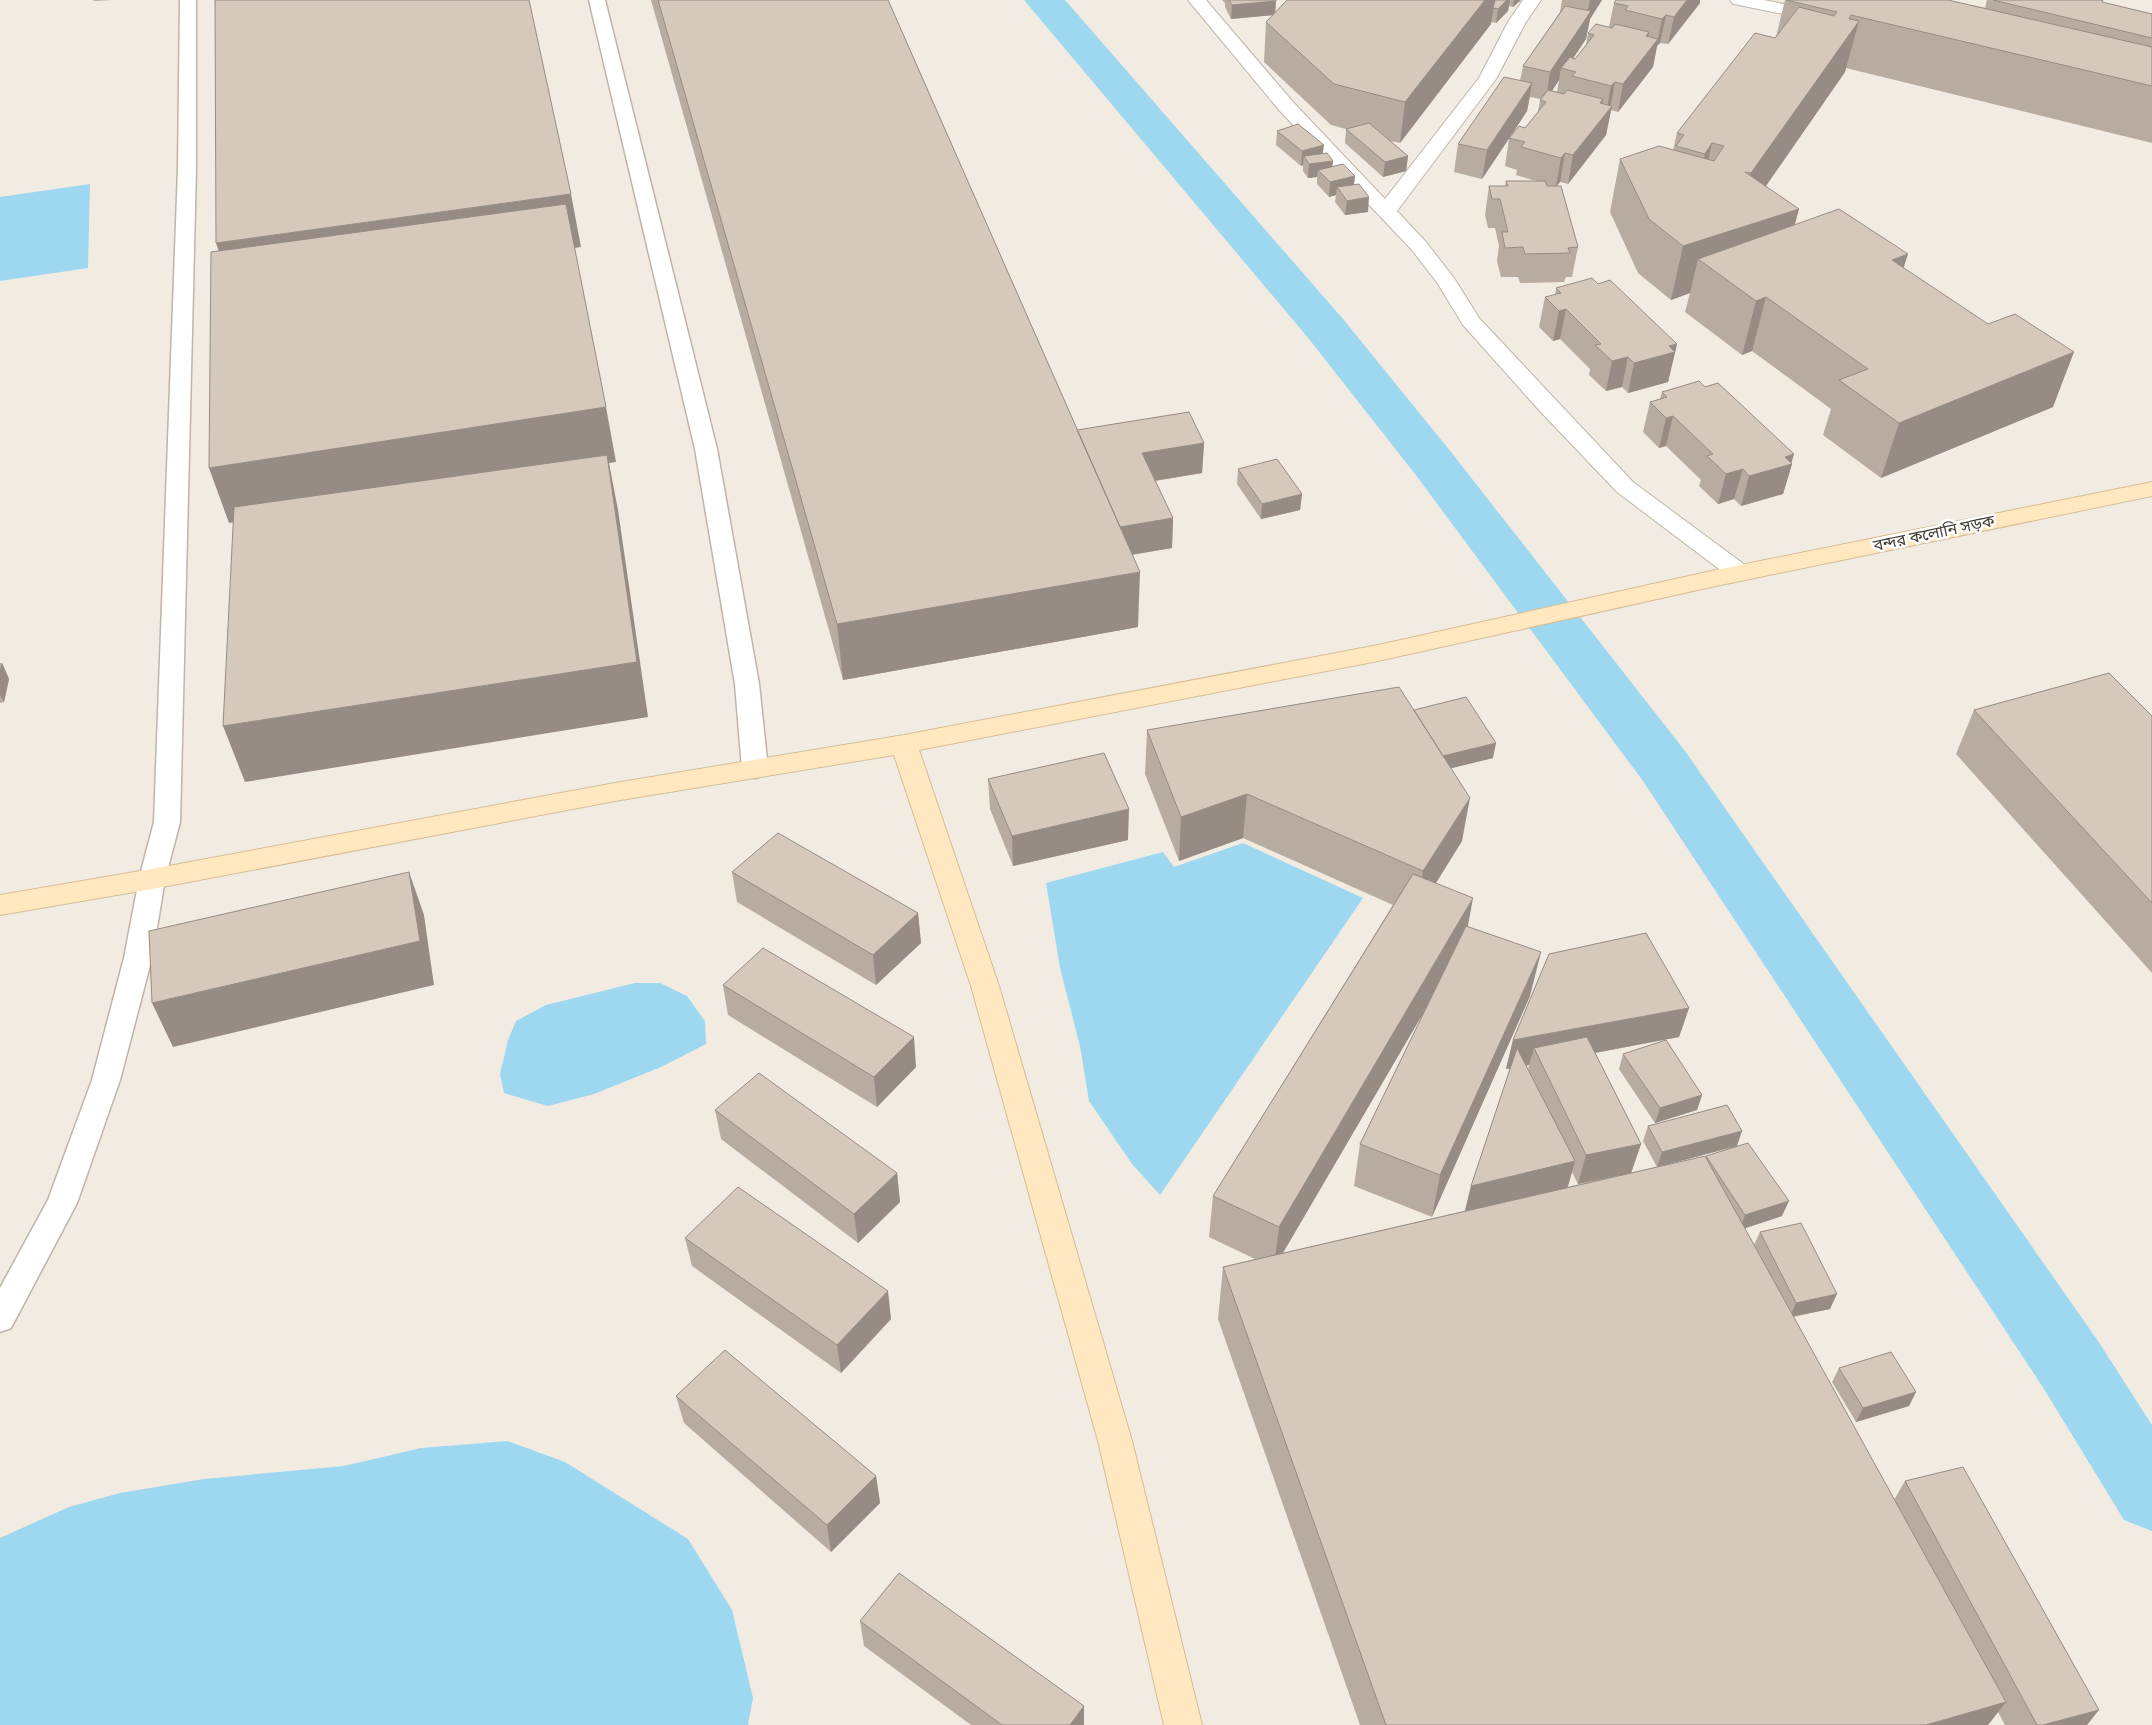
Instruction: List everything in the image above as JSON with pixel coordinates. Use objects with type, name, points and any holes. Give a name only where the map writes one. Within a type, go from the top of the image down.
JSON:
[{"type":"street","points":[[1197,0],[1286,106],[1418,246],[1447,282],[1470,322],[1625,487],[1740,573]]},
{"type":"street","points":[[1386,211],[1487,79],[1516,22],[1532,0]]},
{"type":"street","points":[[1739,0],[1834,20]]},
{"type":"street","name":"বন্দর কলোনি সড়ক","points":[[0,905],[152,879],[615,792],[904,744],[1378,652],[1716,578],[2152,489]]},
{"type":"street","points":[[904,744],[985,986],[1115,1441],[1183,1725]]},
{"type":"lane","points":[[0,1318],[62,1203],[106,1080],[138,958],[152,879],[167,822],[176,558],[178,411],[188,168],[188,0]]},
{"type":"lane","points":[[597,0],[638,177],[706,450],[747,684],[754,769]]},
{"type":"water","points":[[90,184],[88,268],[0,281],[0,197]]},
{"type":"water","points":[[1243,843],[1363,898],[1160,1195],[1132,1164],[1089,1101],[1080,1046],[1060,968],[1046,883],[1163,852],[1174,867]]},
{"type":"water","points":[[635,983],[660,983],[687,996],[705,1021],[706,1044],[661,1067],[594,1094],[548,1106],[504,1093],[500,1074],[508,1040],[516,1021],[546,1005]]},
{"type":"water","points":[[507,1441],[565,1462],[688,1539],[732,1610],[753,1698],[748,1725],[0,1725],[0,1538],[69,1507],[120,1493],[204,1479],[344,1466],[421,1448]]},
{"type":"building","points":[[215,0],[529,0],[571,194],[216,243]]},
{"type":"building","points":[[658,0],[888,0],[1140,572],[837,624]]},
{"type":"building","points":[[1229,0],[1276,0],[1276,1],[1232,5]]},
{"type":"building","points":[[1287,0],[1485,0],[1405,102],[1334,84],[1266,22]]},
{"type":"building","points":[[1495,0],[1507,0],[1498,9],[1493,8]]},
{"type":"building","points":[[1616,0],[1687,0],[1674,17],[1666,15],[1662,19],[1625,10],[1628,6],[1614,3]]},
{"type":"building","points":[[1786,0],[1948,0],[2152,47],[2152,86],[1851,15],[1849,19],[1859,21],[1751,173],[1745,172],[1799,209],[1683,246],[1649,219],[1620,159],[1659,146],[1714,161],[1724,146],[1712,143],[1705,154],[1676,146],[1684,135],[1677,133],[1755,33],[1775,38],[1799,7],[1834,16],[1837,12]]},
{"type":"building","points":[[1993,0],[2103,0],[2102,2],[2152,14],[2152,38]]},
{"type":"building","points":[[1565,6],[1591,11],[1550,72],[1523,66]]},
{"type":"building","points":[[1596,24],[1612,28],[1615,24],[1649,32],[1646,36],[1658,39],[1623,84],[1615,82],[1611,86],[1572,76],[1576,72],[1561,68],[1570,57],[1575,59],[1594,35],[1588,33]]},
{"type":"building","points":[[1504,77],[1532,83],[1487,150],[1458,144]]},
{"type":"building","points":[[1548,90],[1564,94],[1567,90],[1603,99],[1600,103],[1612,106],[1573,155],[1565,153],[1561,158],[1521,147],[1525,142],[1509,138],[1519,126],[1525,128],[1546,102],[1540,100]]},
{"type":"building","points":[[1369,123],[1408,156],[1385,162],[1346,129]]},
{"type":"building","points":[[1298,124],[1324,145],[1302,151],[1277,131]]},
{"type":"building","points":[[1327,153],[1333,161],[1309,164],[1304,156]]},
{"type":"building","points":[[1343,164],[1355,176],[1330,182],[1318,170]]},
{"type":"building","points":[[1506,181],[1545,181],[1547,186],[1561,186],[1578,247],[1568,248],[1570,253],[1525,254],[1523,247],[1505,248],[1502,232],[1508,232],[1500,199],[1492,199],[1489,186],[1508,186]]},
{"type":"building","points":[[1359,184],[1369,197],[1347,201],[1337,187]]},
{"type":"building","points":[[566,204],[606,407],[209,468],[211,252]]},
{"type":"building","points":[[1839,209],[1908,254],[1892,260],[1988,324],[2015,314],[2074,352],[1899,423],[1839,380],[1868,369],[1766,297],[1756,301],[1698,259]]},
{"type":"building","points":[[1592,278],[1598,284],[1610,280],[1677,344],[1669,346],[1675,352],[1634,363],[1628,357],[1612,361],[1595,345],[1601,344],[1566,309],[1559,311],[1545,297],[1561,293],[1556,288]]},
{"type":"building","points":[[1699,381],[1705,387],[1718,383],[1794,454],[1785,457],[1792,464],[1749,476],[1743,469],[1726,474],[1707,456],[1713,454],[1673,416],[1666,418],[1650,402],[1667,397],[1662,392]]},
{"type":"building","points":[[1189,412],[1204,443],[1142,453],[1173,518],[1120,527],[1077,430]]},
{"type":"building","points":[[607,455],[637,662],[223,726],[234,507]]},
{"type":"building","points":[[1277,459],[1302,494],[1262,504],[1238,469]]},
{"type":"building","points":[[2109,673],[2152,716],[2152,903],[1974,710]]},
{"type":"building","points":[[1399,687],[1470,798],[1423,871],[1247,794],[1181,817],[1147,730]]},
{"type":"building","points":[[1466,697],[1496,743],[1443,756],[1414,710]]},
{"type":"building","points":[[1104,753],[1129,809],[1012,836],[988,779]]},
{"type":"building","points":[[778,833],[918,913],[873,955],[732,872]]},
{"type":"building","points":[[409,872],[420,941],[152,1003],[149,931]]},
{"type":"building","points":[[1413,874],[1473,898],[1279,1227],[1213,1196]]},
{"type":"building","points":[[1466,926],[1541,952],[1440,1175],[1360,1144]]},
{"type":"building","points":[[1646,933],[1689,1008],[1513,1040],[1549,954]]},
{"type":"building","points":[[763,948],[914,1037],[874,1077],[723,985]]},
{"type":"building","points":[[1587,1037],[1641,1144],[1586,1155],[1534,1048]]},
{"type":"building","points":[[1666,1040],[1702,1095],[1660,1108],[1623,1054]]},
{"type":"building","points":[[1517,1048],[1575,1161],[1471,1186]]},
{"type":"building","points":[[759,1073],[897,1173],[854,1214],[715,1110]]},
{"type":"building","points":[[1727,1105],[1742,1131],[1662,1152],[1648,1126]]},
{"type":"building","points":[[1748,1143],[1789,1201],[1745,1215],[1706,1156]]},
{"type":"building","points":[[1705,1156],[2006,1702],[1926,1725],[1386,1725],[1223,1267]]},
{"type":"building","points":[[738,1187],[888,1291],[837,1345],[685,1238]]},
{"type":"building","points":[[1801,1223],[1837,1294],[1796,1303],[1760,1232]]},
{"type":"building","points":[[725,1350],[876,1476],[827,1525],[676,1396]]},
{"type":"building","points":[[1891,1352],[1916,1392],[1863,1408],[1839,1368]]},
{"type":"building","points":[[1963,1467],[2099,1710],[2037,1725],[1905,1481]]},
{"type":"building","points":[[899,1573],[1084,1706],[1070,1725],[1002,1725],[860,1621]]},
{"type":"waterway","points":[[1044,0],[1326,329],[1433,463],[1664,766],[2071,1365],[2152,1494]]}]
